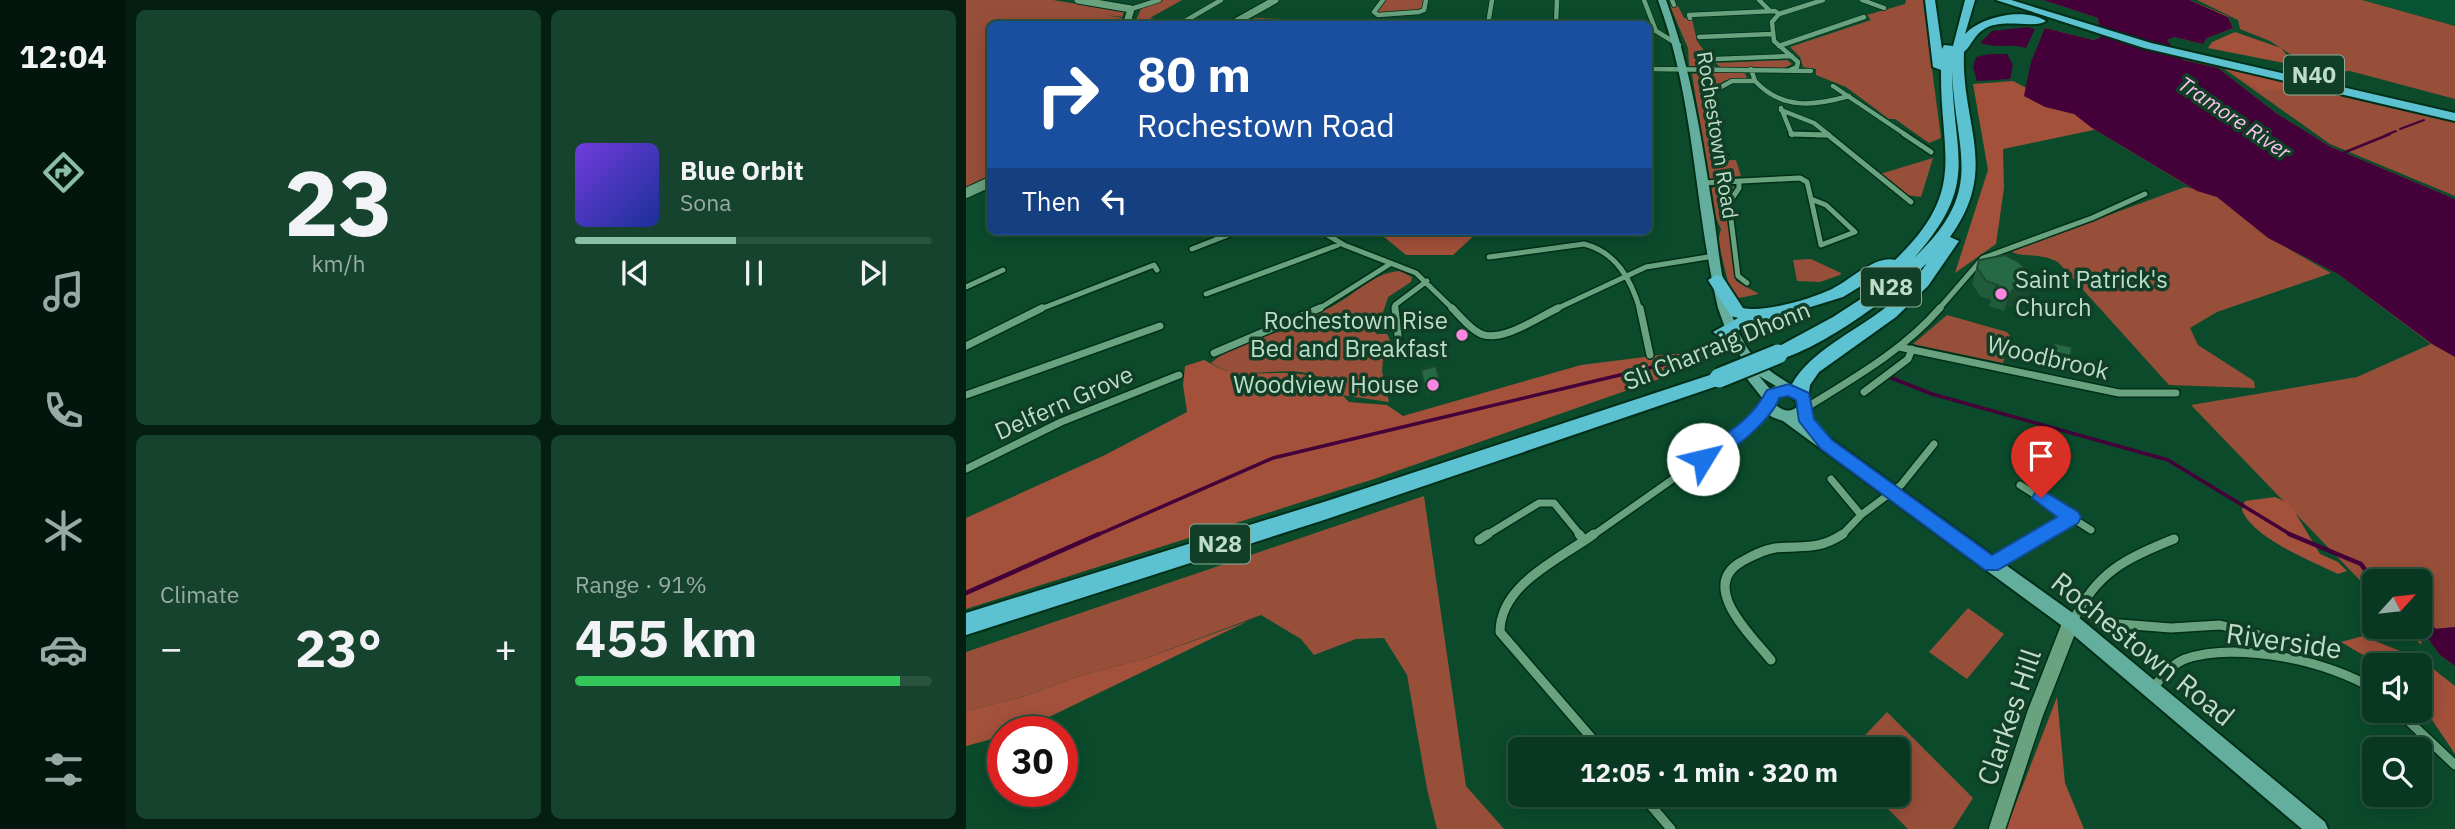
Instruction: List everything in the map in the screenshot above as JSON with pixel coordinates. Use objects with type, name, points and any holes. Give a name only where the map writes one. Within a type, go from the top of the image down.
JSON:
[{"type":"highway","name":"N28","points":[[1930,0],[1938,64],[1944,85]]},
{"type":"highway","name":"N28","points":[[1944,85],[1950,32],[1963,0]]},
{"type":"highway","name":"N28","points":[[1958,64],[1960,29],[1970,0]]},
{"type":"highway","name":"N40","points":[[2001,0],[2098,30],[2455,117]]},
{"type":"highway","name":"N40","points":[[2021,0],[2123,39],[2334,79],[2455,111]]},
{"type":"highway","points":[[1958,64],[1967,36],[1974,29],[1998,20],[2052,22],[2098,30]]},
{"type":"highway","name":"Sli Charraig Dhonn","points":[[966,624],[1474,461],[1559,426],[1716,374],[1841,322],[1881,296],[1914,269],[1953,220],[1970,184],[1971,163],[1958,64]]},
{"type":"highway","name":"Sli Charraig Dhonn","points":[[1774,349],[1864,294],[1893,271],[1924,238],[1949,193],[1953,168],[1944,85]]},
{"type":"highway","points":[[1801,400],[1801,384],[1813,368],[1890,313],[1922,282],[1943,255],[1962,222],[1970,184]]},
{"type":"highway","points":[[1726,330],[1756,317],[1837,293],[1879,271],[1924,238]]},
{"type":"highway","points":[[1716,280],[1730,306],[1737,312],[1756,317]]},
{"type":"main road","name":"Rochestown Road","points":[[1662,0],[1679,46],[1684,69],[1714,256],[1714,302],[1726,330],[1731,351],[1777,409],[1991,564],[2075,615],[2152,689],[2318,829]]},
{"type":"main road","name":"Rochestown Road","points":[[1726,330],[1759,371],[1801,400],[1807,421],[1827,445]]},
{"type":"main road","points":[[1777,391],[1801,400],[1777,409],[1777,391]]},
{"type":"street","points":[[1078,0],[1131,9],[1158,0]]},
{"type":"street","points":[[1185,21],[1221,0]]},
{"type":"street","points":[[1237,21],[1275,0]]},
{"type":"street","points":[[1383,0],[1374,12],[1378,15],[1419,12],[1424,10],[1426,0]]},
{"type":"street","points":[[1488,21],[1492,0]]},
{"type":"street","points":[[1556,21],[1557,0]]},
{"type":"street","points":[[1644,0],[1656,31],[1679,46]]},
{"type":"street","points":[[1759,0],[1779,14]]},
{"type":"street","points":[[1790,70],[1798,62],[1779,46],[1772,34],[1772,22],[1779,14],[1820,0]]},
{"type":"street","points":[[1862,0],[1884,8]]},
{"type":"street","points":[[1875,5],[1880,0]]},
{"type":"street","points":[[1130,21],[1131,9]]},
{"type":"street","points":[[1690,18],[1689,15],[1770,10]]},
{"type":"street","points":[[1779,46],[1864,18]]},
{"type":"street","points":[[1699,37],[1772,34]]},
{"type":"street","points":[[1716,59],[1792,56]]},
{"type":"street","points":[[1652,69],[1811,71]]},
{"type":"street","points":[[1751,69],[1763,92],[1779,101],[1823,104],[1849,96]]},
{"type":"street","points":[[1726,157],[1716,157],[1712,92],[1725,82],[1755,81]]},
{"type":"street","points":[[1833,86],[1931,152]]},
{"type":"street","points":[[1779,101],[1792,136],[1827,135]]},
{"type":"street","points":[[1782,110],[1806,117],[1911,202]]},
{"type":"street","points":[[1702,183],[1800,178],[1807,182],[1810,199],[1821,245],[1855,232],[1826,205],[1810,199]]},
{"type":"street","points":[[1739,181],[1739,188],[1729,203],[1738,276],[1747,283]]},
{"type":"street","points":[[966,193],[987,182]]},
{"type":"street","points":[[1801,400],[1828,396],[1899,347],[1945,304],[1983,258],[2092,218],[2145,194]]},
{"type":"street","points":[[1192,249],[1228,235]]},
{"type":"street","points":[[1326,235],[1338,245],[1415,272],[1445,296],[1475,331],[1493,335],[1522,325],[1627,275],[1672,260],[1714,256]]},
{"type":"street","points":[[1489,257],[1592,244],[1607,253],[1627,275],[1640,308],[1650,355]]},
{"type":"street","points":[[1206,295],[1338,245]]},
{"type":"street","points":[[1214,354],[1307,316],[1390,264]]},
{"type":"street","points":[[966,346],[1060,299],[1154,265],[1157,270]]},
{"type":"street","points":[[966,287],[1003,270]]},
{"type":"street","points":[[1399,344],[1395,305],[1398,299],[1427,281]]},
{"type":"street","points":[[966,396],[1160,326]]},
{"type":"street","name":"Woodbrook","points":[[1899,347],[2119,393],[2176,393]]},
{"type":"street","points":[[1864,392],[1908,359],[1913,349]]},
{"type":"street","name":"Delfern Grove","points":[[966,469],[1061,422],[1179,375]]},
{"type":"street","points":[[1591,737],[1500,632],[1499,614],[1509,597],[1584,540],[1754,422],[1777,409]]},
{"type":"street","points":[[1754,422],[1777,409]]},
{"type":"street","points":[[1771,660],[1731,610],[1724,593],[1726,579],[1736,565],[1758,552],[1776,548],[1808,549],[1827,544],[1844,534],[1861,515],[1890,493],[1934,444]]},
{"type":"street","points":[[1831,478],[1861,515]]},
{"type":"street","points":[[2020,485],[2091,530]]},
{"type":"street","points":[[1479,540],[1547,501],[1553,503],[1584,540]]},
{"type":"street","points":[[1991,564],[2072,517]]},
{"type":"street","points":[[2174,539],[2113,565],[2085,596],[2075,615],[2105,627],[2120,621],[2162,628],[2201,628],[2217,624],[2246,636],[2257,634]]},
{"type":"street","name":"Clarkes Hill","points":[[1997,829],[2035,714],[2075,615]]},
{"type":"street","name":"Riverside","points":[[2152,689],[2168,671],[2184,659],[2210,653],[2323,666],[2354,675],[2362,681]]},
{"type":"street","points":[[2411,723],[2455,765]]},
{"type":"street","points":[[1652,807],[1671,829]]},
{"type":"shaded area","points":[[966,0],[1053,0],[1124,12],[1122,17],[1106,15],[1122,18],[1122,21],[987,21],[987,180],[966,190]]},
{"type":"shaded area","points":[[1161,0],[1182,0],[1150,18],[1162,21],[1135,21],[1141,9]]},
{"type":"shaded area","points":[[1383,0],[1426,0],[1424,10],[1381,15],[1375,11]]},
{"type":"shaded area","points":[[1906,0],[1923,0],[1941,138],[1929,143],[1895,119],[1889,119],[1846,87],[1816,75],[1816,69],[1803,67],[1800,57],[1790,47],[1871,20],[1867,15],[1905,4]]},
{"type":"shaded area","points":[[2043,0],[2189,0],[2228,16],[2233,28],[2207,38],[2203,44],[2174,37],[2167,40],[2183,60],[2218,68],[2276,113],[2331,147],[2455,199],[2455,666],[2440,655],[2429,639],[2432,639],[2432,569],[2362,569],[2362,583],[2191,405],[2357,377],[2431,344],[2338,274],[2280,244],[2331,273],[2217,312],[2190,328],[2198,345],[2254,381],[2255,388],[2169,385],[2058,262],[2011,251],[2185,187],[2193,189],[2092,128],[2045,28],[2093,40],[2100,38],[2098,18]]},
{"type":"shaded area","points":[[2197,0],[2362,0],[2455,26],[2455,99],[2350,71],[2315,72],[2314,85],[2455,122],[2455,196],[2330,144],[2223,68],[2221,66],[2308,83],[2304,63],[2270,41],[2240,29],[2238,20]]},
{"type":"shaded area","points":[[2363,0],[2455,0],[2455,25],[2432,19]]},
{"type":"shaded area","points":[[1670,6],[1678,6],[1684,18],[1692,19],[1697,41],[1713,63],[1708,64],[1717,67],[1689,66],[1688,48]]},
{"type":"shaded area","points":[[1255,18],[1329,21],[1250,21]]},
{"type":"shaded area","points":[[2235,32],[2281,48],[2295,65],[2208,48],[2212,42]]},
{"type":"shaded area","points":[[1787,60],[1792,64],[1784,68],[1720,67],[1716,63]]},
{"type":"shaded area","points":[[2224,67],[2306,84],[2301,88],[2260,91]]},
{"type":"shaded area","points":[[1735,71],[1745,73],[1747,79],[1726,80],[1710,89],[1707,122],[1711,161],[1736,160],[1741,176],[1711,179],[1708,178],[1692,74]]},
{"type":"shaded area","points":[[2013,81],[2103,128],[2003,149],[2004,188],[1996,244],[1955,273],[1988,170],[1973,84]]},
{"type":"shaded area","points":[[1933,158],[1921,197],[1906,195],[1880,174]]},
{"type":"shaded area","points":[[1733,186],[1736,189],[1727,199],[1727,210],[1736,281],[1759,294],[1729,300],[1726,293],[1729,286],[1718,241],[1721,229],[1714,214],[1710,189]]},
{"type":"shaded area","points":[[1382,235],[1475,235],[1453,255],[1406,255]]},
{"type":"shaded area","points":[[1811,259],[1841,273],[1840,275],[1820,282],[1797,281],[1793,260]]},
{"type":"shaded area","points":[[1400,271],[1412,277],[1411,282],[1388,297],[1376,334],[1387,334],[1391,342],[1384,348],[1382,371],[1389,402],[1341,395],[1327,381],[1311,374],[1294,371],[1243,373],[1226,370],[1211,363],[1238,346],[1324,311],[1382,275]]},
{"type":"shaded area","points":[[1947,315],[2007,332],[2010,336],[2003,363],[1913,344]]},
{"type":"shaded area","points":[[1669,354],[1707,354],[1685,370],[1374,479],[966,609],[966,518],[1105,455],[1187,412],[1183,385],[1185,366],[1204,360],[1229,371],[1306,375],[1334,388],[1349,402],[1387,405],[1403,416],[1581,365]]},
{"type":"shaded area","points":[[1424,496],[1466,786],[1504,829],[1437,829],[1427,789],[1407,675],[1384,638],[1356,639],[1314,655],[1301,639],[1261,615],[1147,658],[1083,675],[1019,698],[966,711],[966,652]]},
{"type":"shaded area","points":[[2275,497],[2293,509],[2320,554],[2338,562],[2347,571],[2338,574],[2298,555],[2270,539],[2248,521],[2242,510],[2245,501]]},
{"type":"shaded area","points":[[1968,608],[2004,634],[1967,679],[1929,652]]},
{"type":"shaded area","points":[[1248,621],[1051,716],[987,716],[987,740],[966,746],[966,711],[1019,698],[1083,675],[1147,658]]},
{"type":"shaded area","points":[[2362,636],[2362,639],[2370,639],[2405,653],[2362,654],[2341,642]]},
{"type":"shaded area","points":[[2432,668],[2455,686],[2455,754],[2432,720]]},
{"type":"shaded area","points":[[2057,697],[2065,783],[2084,829],[2006,829]]},
{"type":"shaded area","points":[[1887,712],[1973,798],[1953,829],[1908,829],[1886,807],[1910,807],[1910,737],[1863,737]]},
{"type":"water","name":"Tramore River","points":[[2043,0],[2189,0],[2228,17],[2233,28],[2207,38],[2203,44],[2174,37],[2167,40],[2183,60],[2218,68],[2276,113],[2331,147],[2455,199],[2455,357],[2432,344],[2338,274],[2268,238],[2217,197],[2197,191],[2092,128],[2074,114],[2045,107],[2024,96],[2031,62],[2045,28],[2093,40],[2100,38],[2098,18]]},
{"type":"water","points":[[2027,27],[2035,29],[2026,48],[1980,43],[1992,31]]},
{"type":"water","points":[[2007,54],[2013,65],[2010,79],[1977,81],[1973,67],[1976,57]]},
{"type":"water","points":[[2455,627],[2455,666],[2440,655],[2428,639],[2432,639],[2432,629]]},
{"type":"building","points":[[2005,255],[2019,262],[2030,274],[2027,283],[2031,287],[2013,290],[2009,295],[1994,290],[1998,285],[1986,281],[1977,268],[1979,260]]},
{"type":"building","points":[[2054,343],[2072,347],[2071,356],[2053,352]]},
{"type":"building","points":[[1436,366],[1439,378],[1435,379],[1437,385],[1425,388],[1421,370]]},
{"type":"waterway","points":[[2400,129],[2424,120]]},
{"type":"waterway","points":[[2386,135],[2396,131]]},
{"type":"waterway","points":[[2343,153],[2390,134]]},
{"type":"waterway","points":[[1095,536],[1273,458],[1695,357]]},
{"type":"waterway","points":[[1889,377],[1932,394],[2168,460],[2291,535]]},
{"type":"waterway","points":[[966,593],[1099,534]]},
{"type":"waterway","points":[[2291,535],[2361,564],[2364,569]]},
{"type":"waterway","points":[[2432,628],[2436,633]]},
{"type":"place","name":"Saint Patrick's Church","points":[[2001,294]]},
{"type":"place","name":"Rochestown Rise Bed and Breakfast","points":[[1462,335]]},
{"type":"place","name":"Woodview House","points":[[1433,385]]},
{"type":"route","points":[[1703,459],[1754,422],[1769,406],[1769,399],[1773,394],[1789,390],[1803,397],[1806,403],[1803,410],[1807,421],[1827,445],[1991,564],[2072,517],[2041,498]]}]
